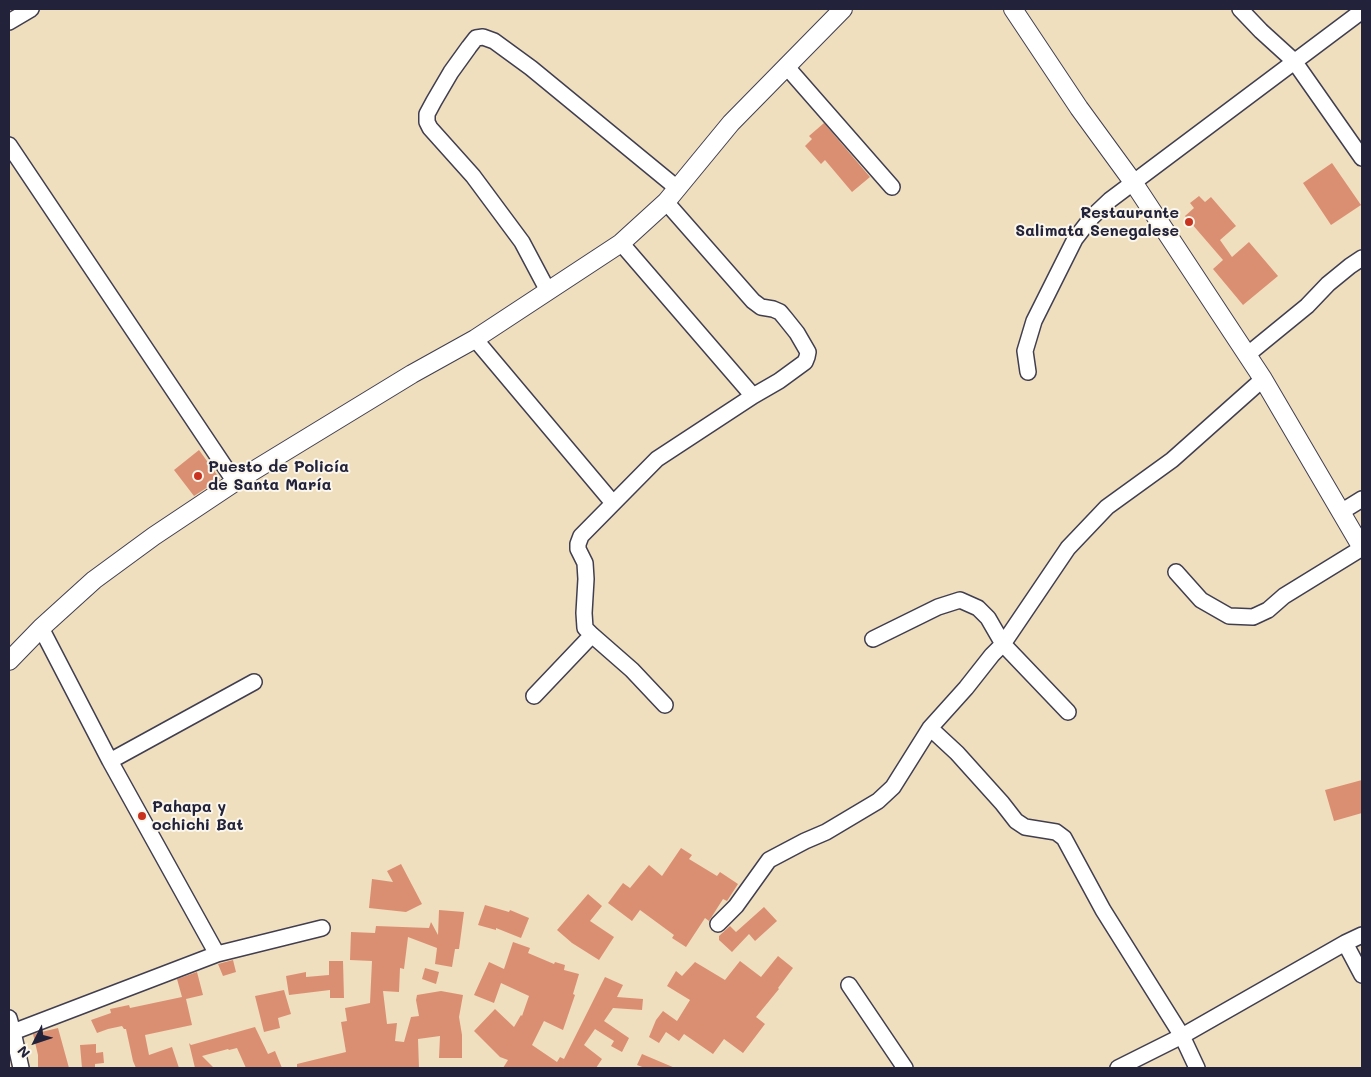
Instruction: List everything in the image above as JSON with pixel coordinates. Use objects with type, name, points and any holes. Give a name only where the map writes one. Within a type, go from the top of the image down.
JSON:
[{"type":"street","points":[[9,22],[31,9]]},
{"type":"street","points":[[1013,9],[1079,108],[1133,182],[1263,378],[1362,548],[1284,596],[1268,610],[1253,617],[1229,616],[1201,600],[1176,572]]},
{"type":"street","points":[[1240,9],[1294,61],[1362,158]]},
{"type":"street","points":[[1028,372],[1025,351],[1034,321],[1075,239],[1092,218],[1110,200],[1133,182],[1362,11]]},
{"type":"street","points":[[9,661],[41,628],[94,580],[154,536],[235,482],[412,374],[475,339],[621,244],[666,202],[731,123],[786,66],[834,12]]},
{"type":"street","points":[[548,291],[522,242],[473,176],[430,128],[427,122],[427,114],[434,101],[451,72],[476,38],[483,37],[494,41],[532,68],[677,188]]},
{"type":"street","points":[[786,66],[892,187]]},
{"type":"street","points":[[9,145],[235,482]]},
{"type":"street","points":[[665,705],[632,670],[585,628],[585,563],[578,549],[581,536],[657,459],[779,381],[805,362],[808,357],[808,352],[797,333],[780,312],[761,307],[753,301],[666,202]]},
{"type":"street","points":[[621,244],[753,396]]},
{"type":"street","points":[[1247,356],[1307,306],[1328,284],[1362,258]]},
{"type":"street","points":[[475,339],[613,503]]},
{"type":"street","points":[[718,924],[736,906],[769,860],[826,832],[878,801],[893,787],[930,728],[1003,644],[1068,548],[1107,506],[1172,460],[1263,378]]},
{"type":"street","points":[[1341,512],[1362,499]]},
{"type":"street","points":[[873,639],[938,607],[960,600],[978,608],[988,618],[1003,644],[1068,712]]},
{"type":"street","points":[[41,628],[110,761],[217,954]]},
{"type":"street","points":[[534,696],[592,635]]},
{"type":"street","points":[[110,761],[254,682]]},
{"type":"street","points":[[930,728],[957,753],[1002,802],[1016,821],[1026,827],[1056,832],[1064,838],[1103,910],[1182,1036],[1197,1068]]},
{"type":"street","points":[[21,1068],[11,1025],[217,954],[322,928]]},
{"type":"street","points":[[1118,1068],[1182,1036],[1345,942],[1362,935]]},
{"type":"street","points":[[1345,942],[1362,975]]},
{"type":"street","points":[[849,985],[905,1068]]},
{"type":"building","points":[[824,123],[870,177],[852,192],[825,160],[821,164],[805,146],[812,139],[809,136]]},
{"type":"building","points":[[1332,163],[1361,205],[1331,225],[1303,183]]},
{"type":"building","points":[[1199,196],[1205,202],[1211,197],[1236,226],[1220,240],[1232,257],[1249,242],[1278,276],[1243,305],[1213,269],[1223,260],[1185,216],[1194,208],[1190,203]]},
{"type":"building","name":"Puesto de Policía de Santa María","points":[[199,450],[220,479],[194,496],[174,470]]},
{"type":"building","points":[[1362,780],[1362,813],[1334,821],[1325,790]]},
{"type":"building","points":[[681,848],[692,855],[689,859],[717,876],[720,872],[738,884],[727,901],[723,899],[709,921],[705,918],[686,947],[672,938],[674,935],[640,910],[632,921],[608,903],[623,883],[630,888],[649,865],[662,876]]},
{"type":"building","points":[[401,864],[422,904],[406,912],[369,908],[372,879],[393,882],[387,871]]},
{"type":"building","points":[[588,894],[602,906],[590,921],[614,937],[599,960],[572,943],[557,930]]},
{"type":"building","points":[[485,905],[509,912],[510,910],[529,918],[521,938],[496,928],[496,930],[478,925]]},
{"type":"building","points":[[764,907],[777,921],[755,941],[749,934],[732,952],[719,940],[719,936],[730,926],[736,932]]},
{"type":"building","points":[[439,910],[464,912],[459,949],[455,949],[452,967],[435,964],[437,948],[408,937],[404,969],[400,968],[399,992],[383,991],[387,1024],[397,1023],[395,1041],[404,1042],[411,1017],[419,1016],[417,995],[441,991],[463,995],[459,1017],[462,1035],[462,1058],[439,1058],[440,1036],[418,1039],[419,1068],[297,1068],[297,1064],[346,1052],[341,1022],[347,1021],[345,1008],[370,1003],[372,961],[350,960],[351,932],[375,933],[376,926],[429,928],[431,922],[438,935]]},
{"type":"building","points":[[513,942],[530,948],[528,953],[554,964],[555,962],[565,965],[564,970],[579,974],[573,994],[575,995],[563,1030],[544,1021],[532,1045],[557,1062],[560,1057],[564,1059],[605,977],[623,985],[617,997],[643,999],[642,1010],[613,1008],[604,1021],[629,1038],[622,1052],[611,1046],[614,1041],[595,1029],[584,1045],[602,1059],[596,1068],[503,1068],[508,1060],[500,1057],[474,1031],[495,1009],[514,1027],[522,1016],[529,996],[501,983],[494,1003],[474,995],[489,962],[504,969]]},
{"type":"building","points":[[778,956],[793,968],[756,1017],[765,1024],[743,1053],[724,1039],[713,1054],[684,1034],[679,1041],[666,1032],[659,1043],[649,1037],[656,1020],[663,1011],[677,1021],[690,1000],[667,986],[676,971],[682,976],[695,962],[725,980],[740,961],[761,977]]},
{"type":"building","points":[[233,960],[236,972],[223,976],[218,964]]},
{"type":"building","points":[[329,961],[343,961],[344,998],[330,998],[330,990],[289,995],[286,976],[306,972],[306,977],[329,975]]},
{"type":"building","points":[[425,968],[439,972],[436,984],[422,979]]},
{"type":"building","points":[[197,972],[203,995],[186,999],[192,1025],[145,1035],[149,1055],[172,1047],[179,1068],[136,1068],[126,1029],[122,1026],[97,1033],[91,1020],[111,1013],[110,1009],[129,1005],[130,1008],[182,997],[177,979]]},
{"type":"building","points":[[284,990],[291,1014],[278,1018],[280,1028],[264,1032],[255,996]]},
{"type":"building","points":[[255,1027],[268,1054],[275,1051],[282,1068],[246,1068],[237,1048],[202,1056],[214,1068],[195,1068],[189,1043],[191,1045]]},
{"type":"building","points":[[58,1028],[69,1068],[38,1068],[38,1055],[33,1034]]},
{"type":"building","points":[[96,1044],[96,1053],[103,1052],[104,1063],[95,1064],[95,1068],[82,1068],[80,1045]]},
{"type":"building","points":[[642,1054],[675,1068],[645,1068],[637,1065]]},
{"type":"place","name":"Restaurante Salimata Senegalese","points":[[1189,222]]},
{"type":"place","name":"Puesto de Policía de Santa María","points":[[198,476]]},
{"type":"place","name":"Pahapa y ochichi Bat","points":[[142,816]]}]
